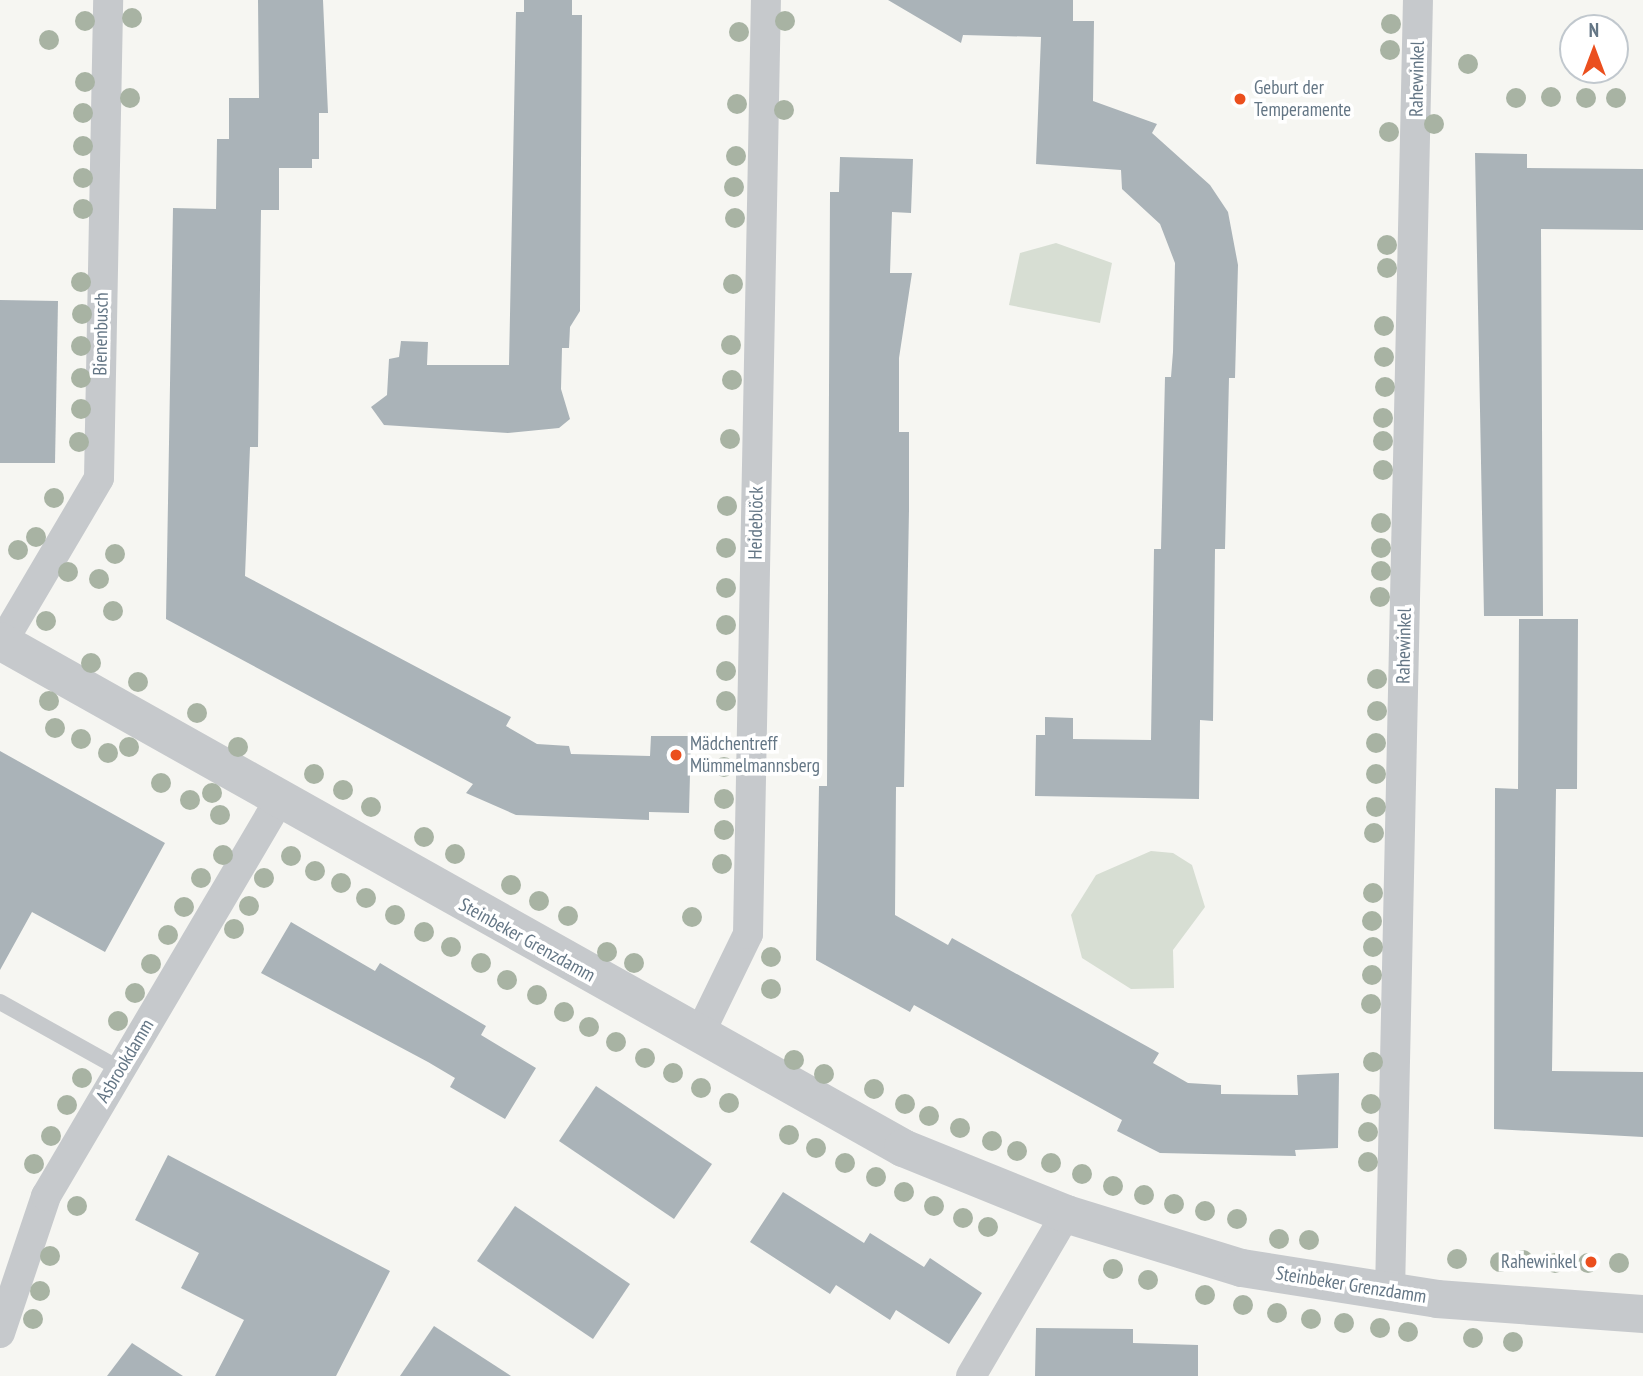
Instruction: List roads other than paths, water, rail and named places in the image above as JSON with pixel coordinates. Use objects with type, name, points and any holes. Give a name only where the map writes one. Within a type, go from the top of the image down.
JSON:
[{"type":"street","name":"Bienenbusch","points":[[1,643],[99,478],[108,0]]},
{"type":"street","name":"Heideblöck","points":[[698,1035],[748,934],[766,0]]},
{"type":"street","name":"Rahewinkel","points":[[1390,1292],[1418,0]]},
{"type":"street","name":"Steinbeker Grenzdamm","points":[[1,643],[278,802],[903,1148],[1066,1214],[1242,1268],[1390,1292],[1643,1314]]},
{"type":"street","name":"Asbrookdamm","points":[[0,1333],[46,1196],[278,802]]},
{"type":"street","points":[[971,1376],[1066,1214]]},
{"type":"lane","points":[[0,1002],[120,1069]]},
{"type":"place","name":"Geburt der Temperamente","points":[[1240,99]]},
{"type":"place","name":"Mädchentreff Mümmelmannsberg","points":[[676,755]]},
{"type":"place","name":"Rahewinkel","points":[[1591,1262]]}]
